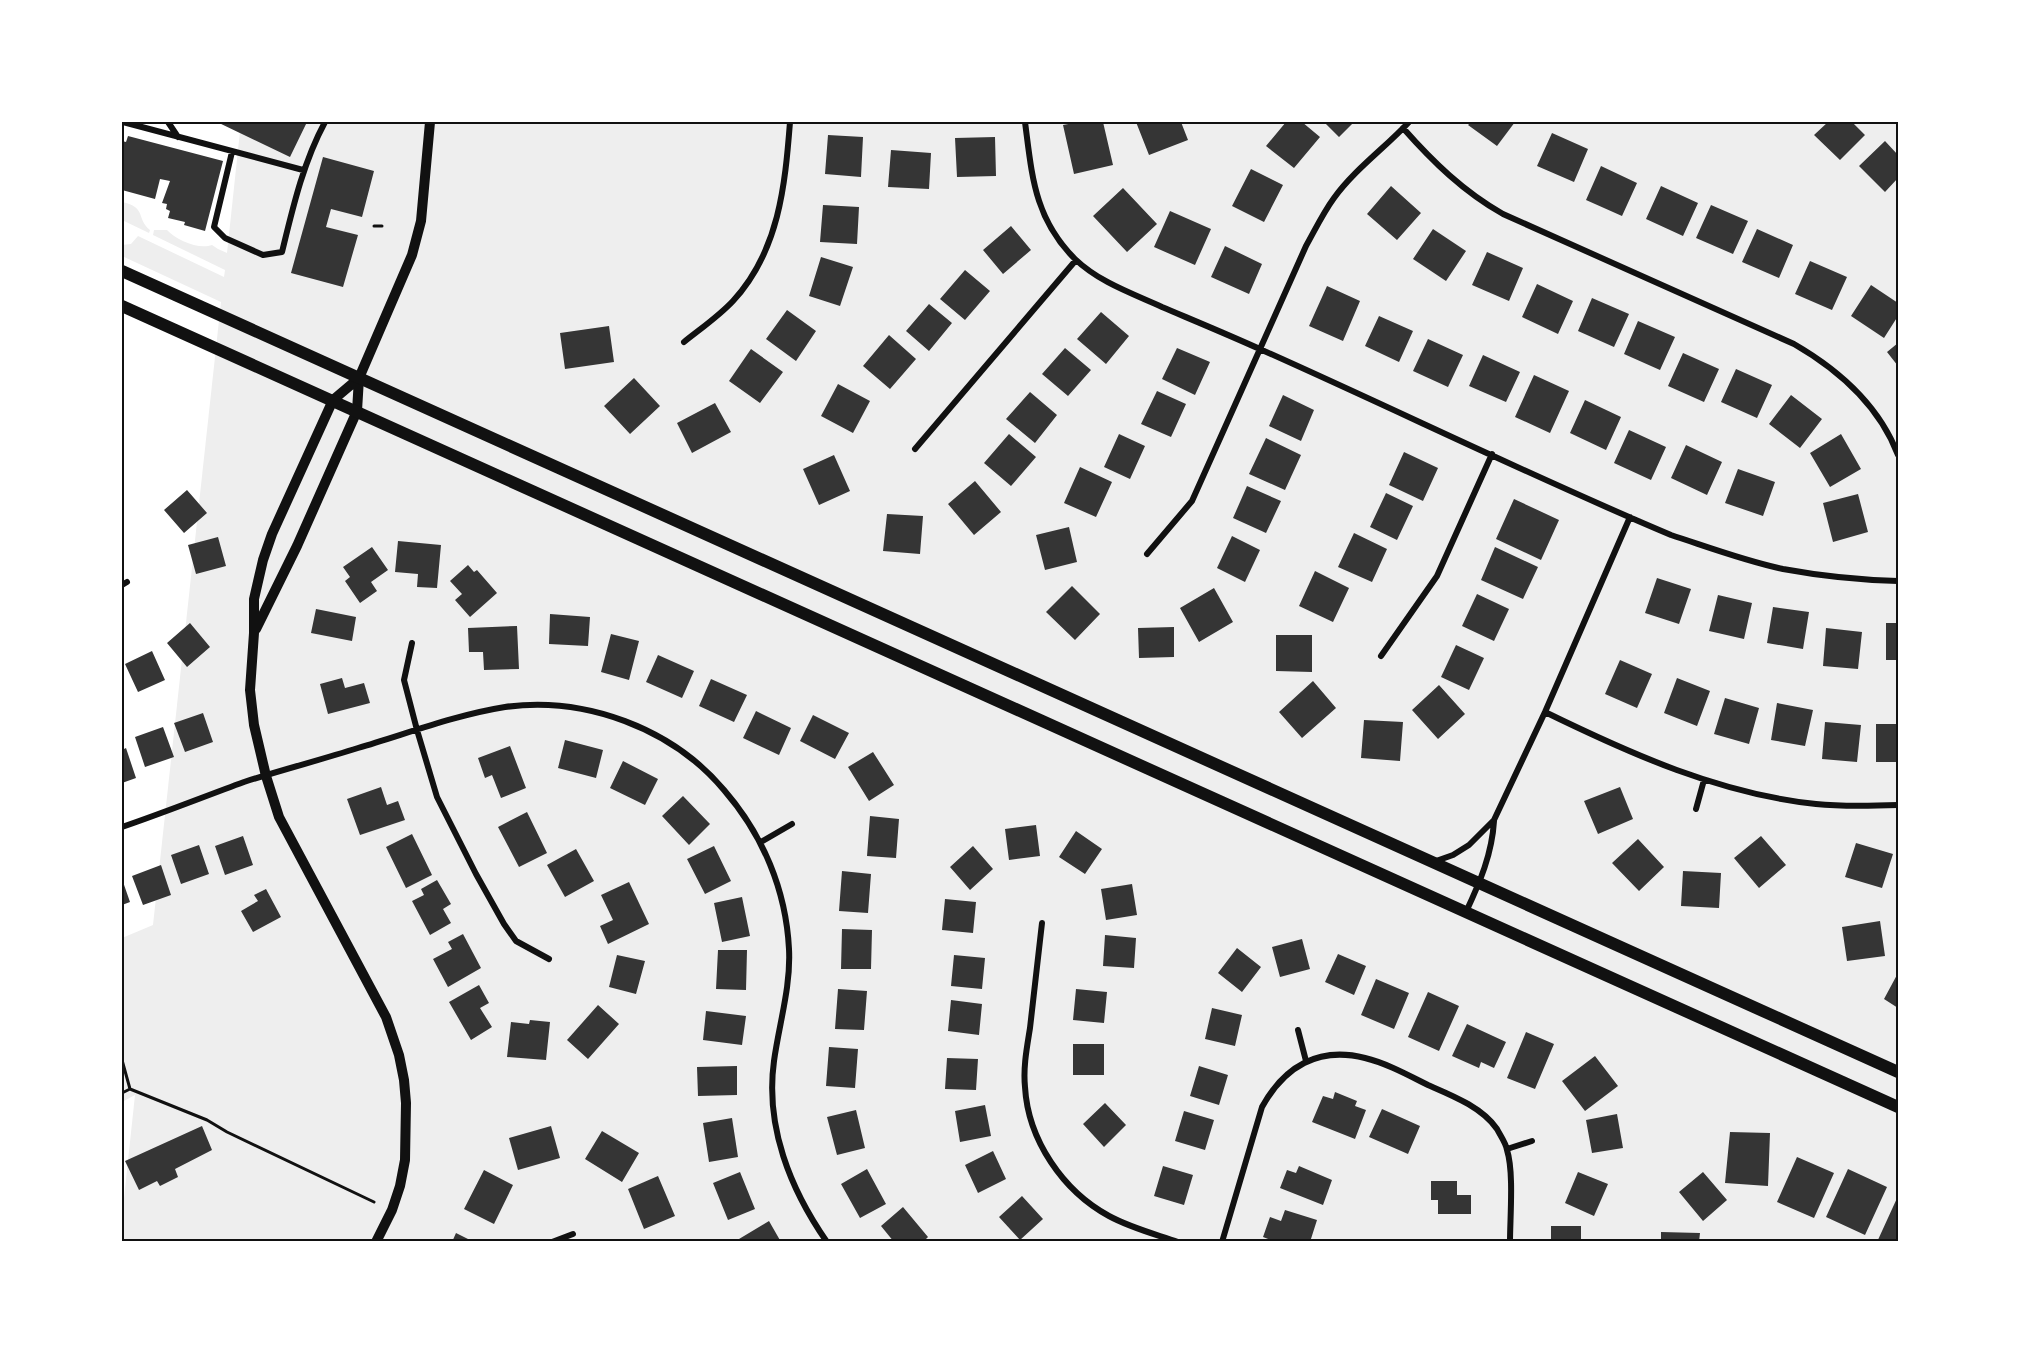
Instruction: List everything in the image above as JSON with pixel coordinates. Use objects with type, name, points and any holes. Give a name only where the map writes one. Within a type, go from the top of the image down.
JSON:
[{"type":"main road","points":[[122,271],[1899,1072]]},
{"type":"main road","points":[[122,306],[1899,1107]]},
{"type":"street","points":[[123,122],[303,170]]},
{"type":"street","points":[[168,122],[178,137]]},
{"type":"street","points":[[232,152],[214,227],[225,238],[263,255],[282,252],[303,170],[325,122]]},
{"type":"street","points":[[254,633],[297,546],[357,411],[358,378],[417,241],[423,205],[430,122]]},
{"type":"street","points":[[684,342],[734,300],[754,272],[769,244],[782,201],[790,122]]},
{"type":"street","points":[[1025,122],[1033,182],[1042,212],[1058,240],[1077,260],[1111,285],[1261,349],[1671,535],[1782,568],[1870,581],[1899,581]]},
{"type":"street","points":[[1147,554],[1192,501],[1306,246],[1335,197],[1352,177],[1409,122]]},
{"type":"street","points":[[1403,128],[1448,174],[1482,202],[1496,210],[1814,355],[1830,366],[1867,402],[1887,430],[1899,455]]},
{"type":"street","points":[[915,449],[1077,260]]},
{"type":"street","points":[[358,378],[333,400],[263,560],[254,598],[250,690],[254,725],[279,817],[386,1017],[399,1055],[406,1103],[405,1160],[392,1210],[376,1242]]},
{"type":"street","points":[[1381,656],[1437,576],[1492,454]]},
{"type":"street","points":[[1431,862],[1445,859],[1461,851],[1494,820],[1545,712],[1630,517]]},
{"type":"street","points":[[412,643],[404,680],[437,797],[504,924],[516,941],[549,959]]},
{"type":"street","points":[[122,827],[266,776],[468,715],[507,707],[565,707],[606,714],[653,734],[685,754],[716,780],[748,820],[761,842],[772,869],[783,903],[789,952],[789,977],[773,1073],[776,1124],[790,1178],[805,1210],[827,1242]]},
{"type":"street","points":[[1545,712],[1607,742],[1704,780],[1776,799],[1849,807],[1899,805]]},
{"type":"street","points":[[1696,809],[1704,780]]},
{"type":"street","points":[[1466,912],[1490,854],[1494,820]]},
{"type":"street","points":[[761,842],[792,824]]},
{"type":"street","points":[[1042,922],[1025,1071],[1026,1102],[1038,1140],[1056,1170],[1071,1188],[1097,1209],[1138,1229],[1178,1242]]},
{"type":"street","points":[[1298,1030],[1306,1061]]},
{"type":"street","points":[[1222,1242],[1262,1107],[1272,1089],[1285,1074],[1306,1061],[1329,1056],[1364,1058],[1413,1077],[1459,1099],[1496,1127],[1507,1149],[1510,1173],[1510,1242]]},
{"type":"street","points":[[1507,1149],[1532,1141]]},
{"type":"street","points":[[552,1242],[573,1234]]},
{"type":"path","points":[[374,226],[382,226]]},
{"type":"path","points":[[122,1060],[130,1089]]},
{"type":"path","points":[[122,1093],[130,1089],[207,1120],[227,1132],[374,1202]]},
{"type":"shaded area","points":[[241,122],[1898,122],[1898,1241],[122,1241],[122,1217],[135,1095],[122,1102],[122,938],[153,925],[221,302],[122,256],[122,245],[131,244],[138,236],[224,277],[225,270],[153,235],[154,230],[167,230],[188,243],[201,246],[212,245],[227,253]]},
{"type":"shaded area","points":[[122,202],[138,210],[143,222],[150,230],[149,233],[122,220]]},
{"type":"building","points":[[217,122],[307,122],[290,157]]},
{"type":"building","points":[[1103,122],[1113,165],[1074,174],[1063,125]]},
{"type":"building","points":[[1136,122],[1181,122],[1188,140],[1149,155]]},
{"type":"building","points":[[1286,122],[1302,122],[1320,137],[1294,168],[1266,146]]},
{"type":"building","points":[[1324,122],[1354,122],[1339,137]]},
{"type":"building","points":[[1471,122],[1515,122],[1497,146],[1468,125]]},
{"type":"building","points":[[1828,122],[1852,122],[1865,135],[1840,160],[1814,135]]},
{"type":"building","points":[[1552,133],[1588,149],[1574,182],[1537,166]]},
{"type":"building","points":[[828,135],[863,137],[861,177],[825,174]]},
{"type":"building","points":[[128,136],[223,161],[205,231],[184,225],[185,222],[168,218],[170,211],[166,209],[167,204],[162,203],[170,181],[160,179],[155,199],[122,190],[122,141],[126,142]]},
{"type":"building","points":[[995,137],[996,176],[957,177],[955,138]]},
{"type":"building","points":[[1885,141],[1898,155],[1898,178],[1885,192],[1859,166]]},
{"type":"building","points":[[891,150],[931,153],[929,189],[888,187]]},
{"type":"building","points":[[323,157],[374,171],[362,217],[331,209],[326,227],[358,235],[343,287],[291,273]]},
{"type":"building","points":[[1601,166],[1637,183],[1622,216],[1586,200]]},
{"type":"building","points":[[1251,169],[1283,185],[1264,222],[1232,206]]},
{"type":"building","points":[[1391,186],[1421,213],[1397,240],[1367,214]]},
{"type":"building","points":[[1661,186],[1698,203],[1683,236],[1646,219]]},
{"type":"building","points":[[1123,188],[1157,224],[1127,252],[1093,216]]},
{"type":"building","points":[[823,205],[859,207],[857,244],[820,242]]},
{"type":"building","points":[[1711,205],[1748,221],[1733,254],[1696,238]]},
{"type":"building","points":[[1170,211],[1211,229],[1195,265],[1154,247]]},
{"type":"building","points":[[1011,226],[1031,250],[1003,274],[983,250]]},
{"type":"building","points":[[1433,229],[1466,251],[1446,281],[1413,259]]},
{"type":"building","points":[[1757,229],[1793,245],[1779,278],[1742,262]]},
{"type":"building","points":[[1225,246],[1262,264],[1249,294],[1211,277]]},
{"type":"building","points":[[1487,252],[1523,268],[1509,301],[1472,285]]},
{"type":"building","points":[[821,257],[853,267],[840,306],[809,296]]},
{"type":"building","points":[[1810,261],[1847,277],[1832,310],[1795,294]]},
{"type":"building","points":[[965,270],[990,291],[965,320],[940,299]]},
{"type":"building","points":[[1537,284],[1573,301],[1558,334],[1522,317]]},
{"type":"building","points":[[1871,285],[1898,303],[1898,316],[1884,338],[1851,316]]},
{"type":"building","points":[[1327,286],[1360,301],[1343,341],[1309,326]]},
{"type":"building","points":[[1592,298],[1629,314],[1614,347],[1578,331]]},
{"type":"building","points":[[929,304],[952,323],[929,351],[906,331]]},
{"type":"building","points":[[787,310],[816,331],[796,361],[766,339]]},
{"type":"building","points":[[1101,312],[1129,336],[1106,364],[1077,339]]},
{"type":"building","points":[[1379,316],[1413,331],[1399,362],[1365,346]]},
{"type":"building","points":[[1638,321],[1675,337],[1660,370],[1624,354]]},
{"type":"building","points":[[609,326],[614,362],[565,369],[560,333]]},
{"type":"building","points":[[889,335],[916,359],[890,389],[863,366]]},
{"type":"building","points":[[1428,339],[1463,355],[1448,387],[1413,371]]},
{"type":"building","points":[[1898,343],[1898,366],[1887,352]]},
{"type":"building","points":[[1065,348],[1091,370],[1068,396],[1042,374]]},
{"type":"building","points":[[1177,348],[1210,362],[1195,395],[1162,379]]},
{"type":"building","points":[[751,349],[783,372],[760,403],[729,381]]},
{"type":"building","points":[[1683,353],[1719,369],[1704,402],[1668,386]]},
{"type":"building","points":[[1483,355],[1520,372],[1506,402],[1469,386]]},
{"type":"building","points":[[1736,369],[1772,385],[1757,418],[1721,402]]},
{"type":"building","points":[[1534,375],[1569,391],[1550,433],[1515,417]]},
{"type":"building","points":[[634,378],[660,406],[630,434],[604,406]]},
{"type":"building","points":[[838,384],[870,401],[853,433],[821,416]]},
{"type":"building","points":[[1157,391],[1186,404],[1171,437],[1141,424]]},
{"type":"building","points":[[1030,392],[1057,415],[1035,443],[1006,419]]},
{"type":"building","points":[[1283,395],[1314,410],[1301,441],[1269,426]]},
{"type":"building","points":[[1791,395],[1822,419],[1800,448],[1769,424]]},
{"type":"building","points":[[1585,400],[1621,417],[1606,450],[1570,433]]},
{"type":"building","points":[[715,403],[731,432],[692,453],[677,423]]},
{"type":"building","points":[[1629,430],[1666,447],[1651,480],[1614,463]]},
{"type":"building","points":[[1009,434],[1036,457],[1011,486],[984,463]]},
{"type":"building","points":[[1119,434],[1145,446],[1130,479],[1104,467]]},
{"type":"building","points":[[1841,434],[1861,469],[1830,487],[1810,453]]},
{"type":"building","points":[[1266,438],[1301,455],[1285,490],[1249,474]]},
{"type":"building","points":[[1686,445],[1722,462],[1707,495],[1671,478]]},
{"type":"building","points":[[1404,452],[1438,468],[1423,501],[1389,485]]},
{"type":"building","points":[[834,455],[850,491],[819,505],[803,469]]},
{"type":"building","points":[[1080,467],[1112,482],[1096,517],[1064,503]]},
{"type":"building","points":[[1738,469],[1775,482],[1763,516],[1725,503]]},
{"type":"building","points":[[975,481],[1001,512],[974,535],[948,504]]},
{"type":"building","points":[[1247,486],[1281,501],[1266,533],[1233,518]]},
{"type":"building","points":[[187,490],[207,513],[184,533],[164,510]]},
{"type":"building","points":[[1386,493],[1413,506],[1397,540],[1370,527]]},
{"type":"building","points":[[1858,494],[1868,532],[1833,542],[1823,503]]},
{"type":"building","points":[[1514,499],[1559,520],[1541,560],[1496,539]]},
{"type":"building","points":[[887,514],[923,516],[920,554],[883,551]]},
{"type":"building","points":[[1069,527],[1077,562],[1045,570],[1036,535]]},
{"type":"building","points":[[1354,533],[1387,549],[1372,582],[1338,567]]},
{"type":"building","points":[[1232,536],[1260,550],[1245,582],[1217,568]]},
{"type":"building","points":[[218,537],[226,566],[196,574],[188,545]]},
{"type":"building","points":[[398,541],[441,545],[437,588],[417,587],[418,574],[395,572]]},
{"type":"building","points":[[372,547],[388,570],[371,582],[377,591],[360,603],[345,581],[350,577],[343,567]]},
{"type":"building","points":[[1495,547],[1538,567],[1523,599],[1481,580]]},
{"type":"building","points":[[468,565],[474,572],[477,570],[497,593],[470,617],[455,600],[462,594],[450,581]]},
{"type":"building","points":[[1315,571],[1349,588],[1333,622],[1299,606]]},
{"type":"building","points":[[1657,578],[1691,589],[1679,624],[1645,613]]},
{"type":"building","points":[[1072,586],[1100,614],[1075,640],[1046,612]]},
{"type":"building","points":[[1214,588],[1233,622],[1199,642],[1180,608]]},
{"type":"building","points":[[1477,594],[1509,609],[1494,641],[1462,626]]},
{"type":"building","points":[[1718,595],[1752,603],[1744,639],[1709,631]]},
{"type":"building","points":[[1773,607],[1809,612],[1803,649],[1767,643]]},
{"type":"building","points":[[316,609],[356,617],[352,641],[311,633]]},
{"type":"building","points":[[550,614],[590,617],[588,646],[549,644]]},
{"type":"building","points":[[190,623],[210,647],[187,667],[167,643]]},
{"type":"building","points":[[1886,623],[1898,623],[1898,660],[1886,660]]},
{"type":"building","points":[[517,626],[519,669],[484,670],[483,652],[469,652],[468,628]]},
{"type":"building","points":[[1174,627],[1174,657],[1139,658],[1138,628]]},
{"type":"building","points":[[1826,628],[1862,632],[1858,669],[1823,666]]},
{"type":"building","points":[[611,634],[639,641],[629,680],[601,672]]},
{"type":"building","points":[[1276,635],[1312,635],[1312,672],[1276,671]]},
{"type":"building","points":[[1456,645],[1484,658],[1469,690],[1441,677]]},
{"type":"building","points":[[152,651],[165,680],[138,692],[125,664]]},
{"type":"building","points":[[658,655],[694,671],[682,698],[646,682]]},
{"type":"building","points":[[1620,660],[1652,674],[1637,708],[1605,694]]},
{"type":"building","points":[[342,678],[345,688],[364,683],[370,703],[328,714],[320,684]]},
{"type":"building","points":[[1677,678],[1710,691],[1697,726],[1664,713]]},
{"type":"building","points":[[711,679],[747,695],[734,722],[699,706]]},
{"type":"building","points":[[1313,681],[1336,708],[1302,738],[1279,712]]},
{"type":"building","points":[[1439,685],[1465,714],[1438,739],[1412,710]]},
{"type":"building","points":[[1725,698],[1759,708],[1749,744],[1714,734]]},
{"type":"building","points":[[1777,703],[1813,710],[1805,746],[1771,740]]},
{"type":"building","points":[[756,711],[791,728],[779,755],[743,738]]},
{"type":"building","points":[[203,713],[213,742],[185,752],[174,723]]},
{"type":"building","points":[[813,715],[849,733],[835,759],[800,741]]},
{"type":"building","points":[[1364,720],[1403,722],[1400,761],[1361,758]]},
{"type":"building","points":[[1825,722],[1861,725],[1857,762],[1822,759]]},
{"type":"building","points":[[1876,724],[1898,724],[1898,762],[1876,762]]},
{"type":"building","points":[[163,727],[174,757],[145,767],[135,737]]},
{"type":"building","points":[[565,740],[603,750],[596,778],[558,768]]},
{"type":"building","points":[[510,746],[526,788],[501,798],[492,775],[485,778],[478,758]]},
{"type":"building","points":[[126,748],[136,778],[122,783],[122,750]]},
{"type":"building","points":[[873,752],[894,785],[869,801],[848,767]]},
{"type":"building","points":[[623,761],[658,779],[645,805],[610,788]]},
{"type":"building","points":[[381,787],[387,805],[398,801],[405,820],[360,835],[347,799]]},
{"type":"building","points":[[1620,787],[1633,819],[1598,834],[1584,801]]},
{"type":"building","points":[[683,796],[710,824],[689,845],[662,816]]},
{"type":"building","points":[[527,812],[547,853],[519,867],[498,827]]},
{"type":"building","points":[[870,816],[899,819],[896,858],[867,856]]},
{"type":"building","points":[[1036,825],[1040,856],[1009,860],[1005,829]]},
{"type":"building","points":[[1076,831],[1102,849],[1085,874],[1059,857]]},
{"type":"building","points":[[412,834],[432,875],[406,888],[386,847]]},
{"type":"building","points":[[243,836],[253,865],[225,875],[215,846]]},
{"type":"building","points":[[1761,836],[1786,865],[1759,888],[1734,858]]},
{"type":"building","points":[[1638,839],[1664,867],[1639,891],[1612,863]]},
{"type":"building","points":[[1856,843],[1893,854],[1882,888],[1845,877]]},
{"type":"building","points":[[199,845],[209,874],[181,884],[171,855]]},
{"type":"building","points":[[714,846],[731,881],[705,894],[687,859]]},
{"type":"building","points":[[973,846],[993,869],[970,890],[950,867]]},
{"type":"building","points":[[576,849],[594,881],[565,897],[547,865]]},
{"type":"building","points":[[161,865],[171,895],[143,905],[132,876]]},
{"type":"building","points":[[842,871],[871,874],[868,913],[839,911]]},
{"type":"building","points":[[1683,871],[1721,873],[1719,908],[1681,906]]},
{"type":"building","points":[[122,879],[130,902],[122,905]]},
{"type":"building","points":[[437,880],[451,904],[443,909],[451,923],[430,935],[412,901],[424,895],[421,889]]},
{"type":"building","points":[[629,882],[649,924],[608,944],[600,926],[613,920],[601,895]]},
{"type":"building","points":[[1132,884],[1137,915],[1106,920],[1101,889]]},
{"type":"building","points":[[266,889],[281,917],[253,932],[241,911],[258,901],[254,895]]},
{"type":"building","points":[[742,897],[750,936],[722,942],[714,903]]},
{"type":"building","points":[[945,899],[976,902],[973,933],[942,930]]},
{"type":"building","points":[[1880,921],[1885,956],[1847,961],[1842,927]]},
{"type":"building","points":[[842,929],[872,930],[871,969],[841,969]]},
{"type":"building","points":[[463,934],[481,968],[448,987],[433,959],[452,949],[448,942]]},
{"type":"building","points":[[1105,935],[1136,938],[1134,968],[1103,966]]},
{"type":"building","points":[[1302,939],[1310,969],[1280,977],[1272,947]]},
{"type":"building","points":[[1237,948],[1261,967],[1242,992],[1218,973]]},
{"type":"building","points":[[718,950],[747,950],[746,990],[716,989]]},
{"type":"building","points":[[1338,954],[1366,966],[1354,995],[1325,982]]},
{"type":"building","points":[[617,955],[645,961],[636,994],[609,987]]},
{"type":"building","points":[[954,955],[985,958],[982,989],[951,986]]},
{"type":"building","points":[[1898,973],[1898,1008],[1884,999]]},
{"type":"building","points":[[1376,979],[1409,993],[1394,1029],[1361,1015]]},
{"type":"building","points":[[479,985],[489,1003],[480,1008],[492,1027],[471,1040],[449,1002]]},
{"type":"building","points":[[838,989],[867,991],[864,1030],[835,1029]]},
{"type":"building","points":[[1076,989],[1107,992],[1104,1023],[1073,1020]]},
{"type":"building","points":[[1428,992],[1459,1006],[1439,1051],[1408,1037]]},
{"type":"building","points":[[951,1000],[982,1004],[979,1035],[948,1031]]},
{"type":"building","points":[[598,1005],[619,1024],[588,1059],[567,1040]]},
{"type":"building","points":[[1212,1008],[1242,1015],[1235,1046],[1205,1039]]},
{"type":"building","points":[[706,1011],[746,1016],[742,1045],[703,1040]]},
{"type":"building","points":[[530,1020],[550,1022],[546,1060],[507,1057],[511,1022],[529,1024]]},
{"type":"building","points":[[1467,1024],[1506,1042],[1494,1068],[1481,1062],[1479,1068],[1452,1056]]},
{"type":"building","points":[[1526,1032],[1554,1044],[1535,1089],[1507,1078]]},
{"type":"building","points":[[1073,1044],[1104,1044],[1104,1075],[1073,1075]]},
{"type":"building","points":[[829,1047],[858,1049],[855,1088],[826,1086]]},
{"type":"building","points":[[1595,1056],[1618,1086],[1585,1111],[1562,1081]]},
{"type":"building","points":[[947,1058],[978,1059],[976,1090],[945,1089]]},
{"type":"building","points":[[737,1066],[737,1095],[698,1096],[697,1067]]},
{"type":"building","points":[[1199,1066],[1228,1075],[1219,1105],[1190,1096]]},
{"type":"building","points":[[1335,1092],[1357,1101],[1355,1106],[1366,1110],[1355,1139],[1312,1122],[1323,1096],[1333,1099]]},
{"type":"building","points":[[1105,1103],[1126,1125],[1104,1147],[1083,1124]]},
{"type":"building","points":[[985,1105],[991,1136],[960,1142],[955,1111]]},
{"type":"building","points":[[1382,1109],[1420,1126],[1408,1154],[1369,1137]]},
{"type":"building","points":[[856,1110],[865,1148],[837,1155],[827,1117]]},
{"type":"building","points":[[1184,1111],[1214,1120],[1205,1150],[1175,1141]]},
{"type":"building","points":[[1617,1114],[1623,1148],[1592,1153],[1586,1120]]},
{"type":"building","points":[[732,1118],[738,1157],[709,1162],[703,1123]]},
{"type":"building","points":[[202,1126],[212,1150],[175,1169],[178,1177],[160,1186],[157,1181],[139,1190],[125,1161]]},
{"type":"building","points":[[551,1126],[560,1158],[518,1170],[509,1138]]},
{"type":"building","points":[[602,1131],[639,1153],[622,1182],[585,1159]]},
{"type":"building","points":[[1730,1132],[1770,1133],[1768,1186],[1725,1183]]},
{"type":"building","points":[[993,1151],[1006,1179],[978,1193],[965,1165]]},
{"type":"building","points":[[1797,1157],[1834,1173],[1814,1218],[1777,1202]]},
{"type":"building","points":[[1163,1166],[1193,1175],[1184,1205],[1154,1196]]},
{"type":"building","points":[[1299,1166],[1332,1180],[1323,1205],[1280,1188],[1287,1170],[1296,1173]]},
{"type":"building","points":[[867,1169],[886,1204],[860,1218],[841,1184]]},
{"type":"building","points":[[1848,1169],[1887,1187],[1865,1235],[1826,1217]]},
{"type":"building","points":[[484,1170],[513,1185],[494,1224],[464,1209]]},
{"type":"building","points":[[740,1172],[755,1209],[728,1220],[713,1183]]},
{"type":"building","points":[[1578,1172],[1608,1184],[1594,1216],[1565,1203]]},
{"type":"building","points":[[1703,1172],[1727,1200],[1703,1221],[1679,1192]]},
{"type":"building","points":[[658,1176],[675,1216],[644,1229],[628,1189]]},
{"type":"building","points":[[1431,1181],[1457,1181],[1457,1195],[1471,1195],[1471,1214],[1438,1214],[1438,1200],[1431,1200]]},
{"type":"building","points":[[1022,1196],[1043,1219],[1020,1240],[999,1217]]},
{"type":"building","points":[[1898,1196],[1898,1242],[1877,1242]]},
{"type":"building","points":[[903,1207],[928,1237],[923,1242],[894,1242],[881,1226]]},
{"type":"building","points":[[1285,1210],[1317,1220],[1310,1242],[1276,1242],[1263,1237],[1270,1217],[1281,1221]]},
{"type":"building","points":[[769,1221],[781,1242],[734,1242]]},
{"type":"building","points":[[1551,1226],[1581,1226],[1581,1242],[1551,1242]]},
{"type":"building","points":[[1661,1232],[1700,1233],[1699,1242],[1661,1242]]},
{"type":"building","points":[[456,1233],[474,1242],[452,1242]]}]
